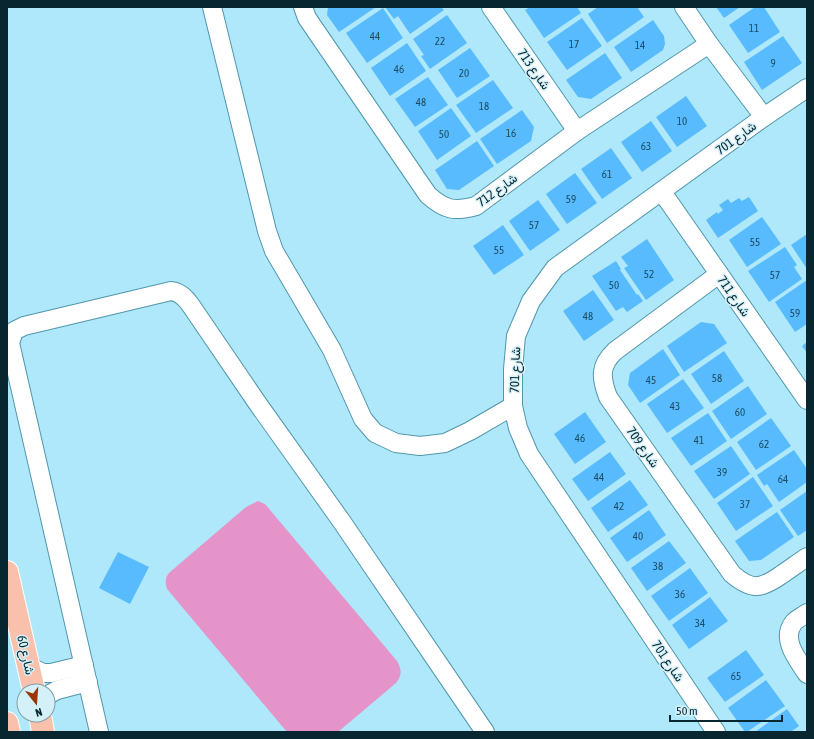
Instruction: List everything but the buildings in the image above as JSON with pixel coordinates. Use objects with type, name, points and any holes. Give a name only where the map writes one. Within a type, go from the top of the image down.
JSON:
[{"type":"main road","name":"شارع 60","points":[[7,572],[32,683]]},
{"type":"main road","points":[[7,723],[9,732]]},
{"type":"street","points":[[212,7],[267,232],[274,251],[332,350],[363,419],[375,433],[396,443],[420,446],[445,443],[470,431],[514,406]]},
{"type":"street","name":"شارع 712","points":[[303,7],[306,18],[428,196],[438,204],[450,209],[461,210],[476,206],[577,131],[709,44]]},
{"type":"street","name":"شارع 713","points":[[491,7],[577,131]]},
{"type":"street","points":[[684,7],[709,44],[764,117]]},
{"type":"street","name":"شارع 701","points":[[716,732],[528,454],[518,428],[514,406],[516,336],[531,301],[555,268],[764,117],[807,88]]},
{"type":"street","name":"شارع 711","points":[[662,192],[807,400]]},
{"type":"street","name":"شارع 709","points":[[719,274],[615,351],[607,359],[603,371],[602,383],[608,397],[732,574],[742,582],[755,587],[764,586],[807,557]]},
{"type":"street","points":[[99,732],[10,343],[14,331],[24,326],[171,291],[176,292],[186,299],[196,313],[258,404],[342,522],[485,732]]},
{"type":"street","points":[[807,613],[794,622],[789,636],[793,654],[807,674]]},
{"type":"street","points":[[28,666],[43,673],[86,674]]},
{"type":"street","points":[[56,691],[86,674]]},
{"type":"shaded area","points":[[258,501],[265,504],[397,661],[400,667],[401,672],[396,683],[338,732],[287,732],[167,589],[166,580],[170,572],[246,507]]}]
